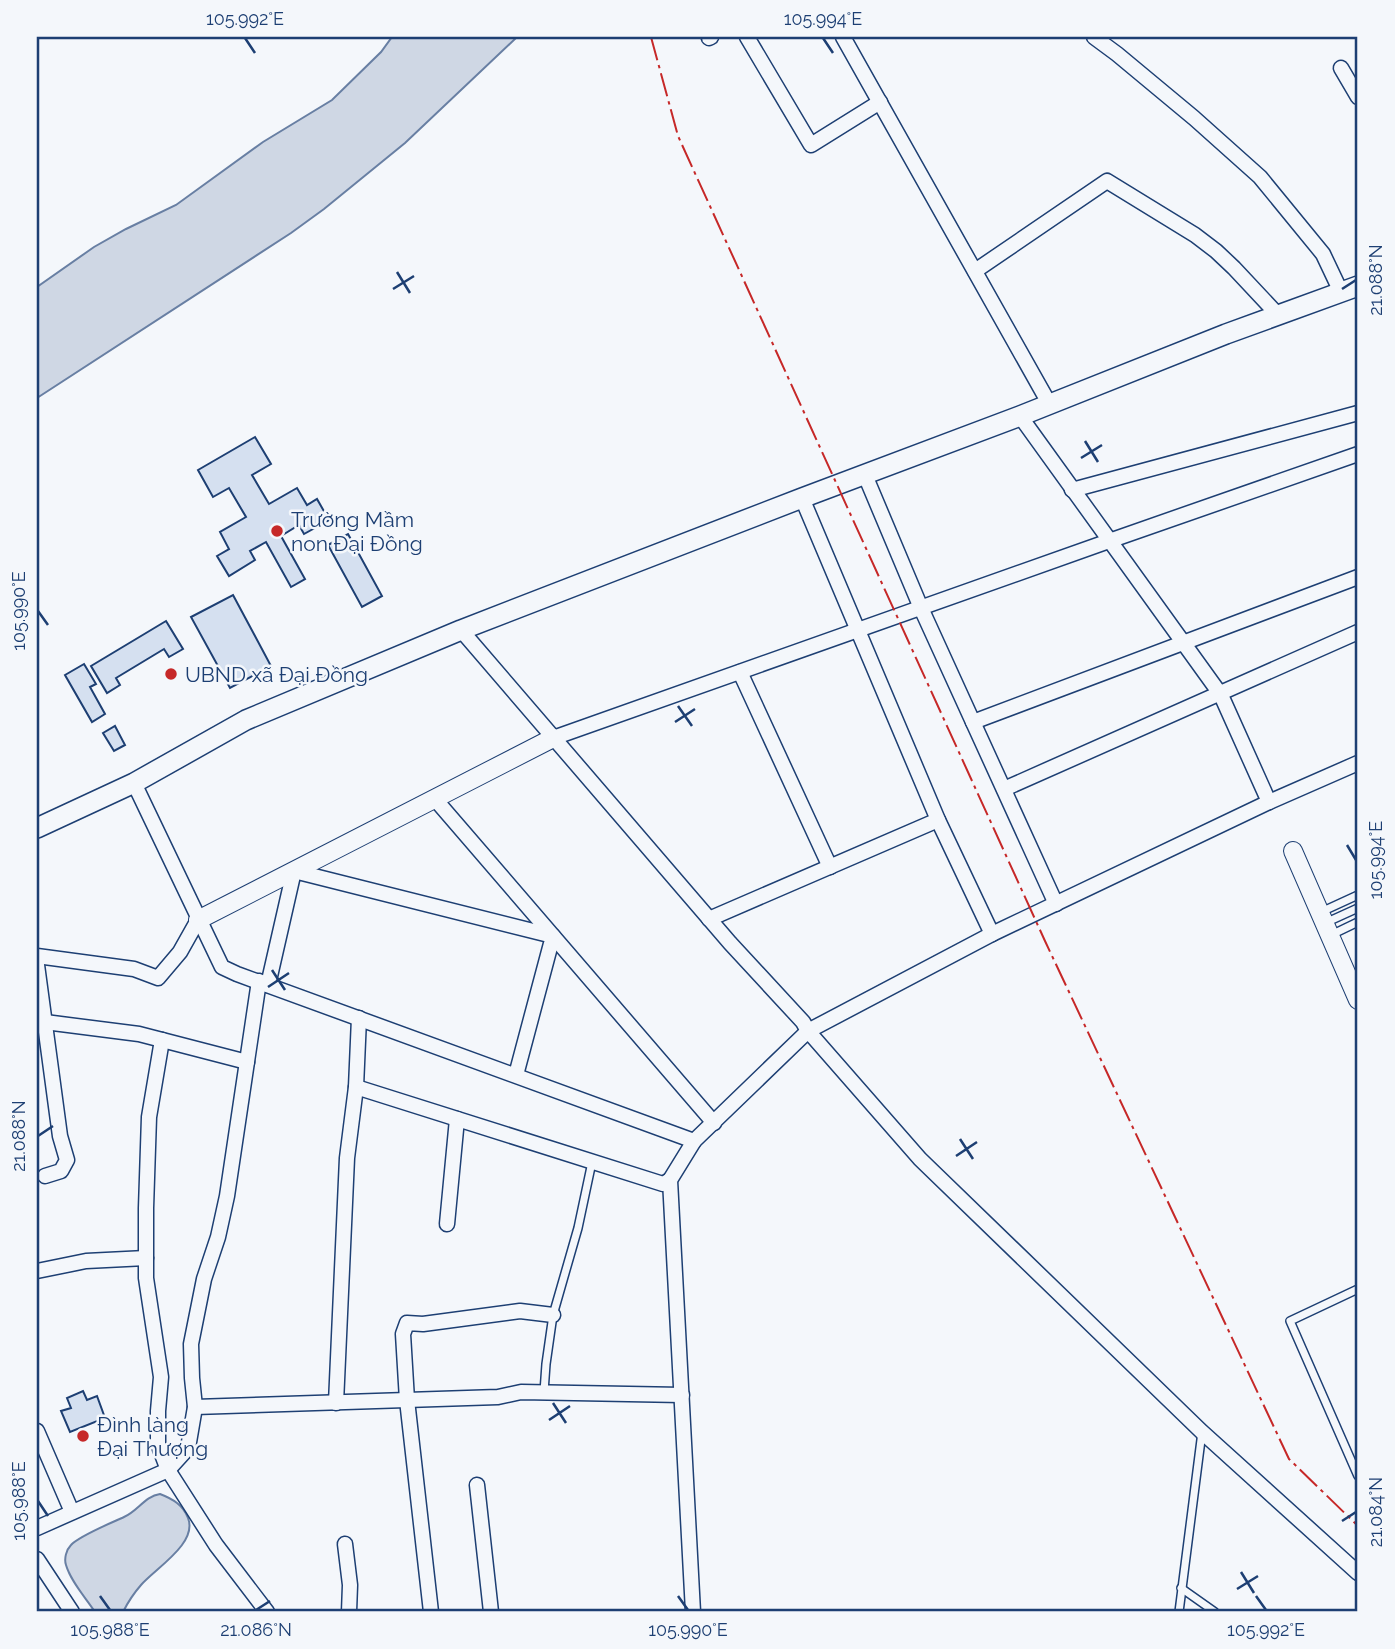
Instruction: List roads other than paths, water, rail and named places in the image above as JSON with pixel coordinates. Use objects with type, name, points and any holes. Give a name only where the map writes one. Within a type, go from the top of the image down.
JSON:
[{"type":"main road","points":[[37,828],[134,783],[246,720],[461,630],[1050,405],[1226,334],[1350,289]]},
{"type":"street","points":[[747,37],[811,145],[880,102]]},
{"type":"street","points":[[843,37],[1050,405]]},
{"type":"street","points":[[1094,37],[1184,110],[1260,177],[1350,289]]},
{"type":"street","points":[[1341,68],[1358,97]]},
{"type":"street","points":[[975,271],[1107,181],[1195,235],[1216,251],[1278,315]]},
{"type":"street","points":[[1072,490],[1358,414]]},
{"type":"street","points":[[1020,416],[1220,693],[1269,802]]},
{"type":"street","points":[[37,956],[134,969],[158,978],[180,951],[198,920],[553,738],[1358,454]]},
{"type":"street","points":[[865,475],[921,608],[1056,904]]},
{"type":"street","points":[[802,498],[938,820],[992,934]]},
{"type":"street","points":[[973,722],[1358,577]]},
{"type":"street","points":[[461,630],[920,1159],[1202,1432],[1358,1573]]},
{"type":"street","points":[[1004,789],[1358,632]]},
{"type":"street","points":[[740,671],[830,867]]},
{"type":"street","points":[[356,1087],[663,1184],[670,1180],[694,1141],[808,1031],[992,934],[1269,802],[1358,763]]},
{"type":"street","points":[[134,783],[222,967],[694,1141]]},
{"type":"street","points":[[435,799],[714,1123]]},
{"type":"street","points":[[709,919],[938,820]]},
{"type":"street","points":[[1293,851],[1358,1000]]},
{"type":"street","points":[[294,871],[553,936]]},
{"type":"street","points":[[37,1528],[168,1470],[188,1448],[195,1407],[191,1344],[204,1279],[218,1237],[227,1196],[247,1062],[263,983],[294,871]]},
{"type":"street","points":[[516,1076],[553,936]]},
{"type":"street","points":[[37,965],[61,1136],[67,1160],[61,1171],[45,1176]]},
{"type":"street","points":[[336,1403],[347,1157],[356,1087],[359,1018]]},
{"type":"street","points":[[45,1021],[139,1034],[247,1062]]},
{"type":"street","points":[[162,1040],[149,1118],[146,1208],[146,1278],[161,1377],[158,1444],[168,1470],[216,1545],[267,1612]]},
{"type":"street","points":[[447,1224],[457,1119]]},
{"type":"street","points":[[670,1180],[693,1612]]},
{"type":"street","points":[[37,1271],[86,1261],[146,1258]]},
{"type":"street","points":[[431,1612],[407,1400],[403,1334],[407,1324],[520,1311],[554,1315]]},
{"type":"street","points":[[195,1407],[498,1397],[521,1392],[682,1395]]},
{"type":"street","points":[[37,1432],[72,1512]]},
{"type":"street","points":[[477,1485],[491,1612]]},
{"type":"street","points":[[345,1544],[350,1585],[349,1612]]},
{"type":"street","points":[[37,1559],[72,1612]]},
{"type":"lane","points":[[1325,923],[1358,895]]},
{"type":"lane","points":[[1325,923],[1358,908]]},
{"type":"lane","points":[[1325,923],[1358,922]]},
{"type":"lane","points":[[544,1392],[554,1315],[578,1228],[592,1161]]},
{"type":"lane","points":[[1358,1289],[1290,1321],[1358,1476]]},
{"type":"lane","points":[[1179,1612],[1202,1432]]},
{"type":"lane","points":[[1181,1588],[1214,1612]]},
{"type":"place","name":"Trường Mầm non Đại Đồng","points":[[277,531]]},
{"type":"place","name":"UBND xã Đại Đồng","points":[[171,674]]},
{"type":"place","name":"Đình làng Đại Thượng","points":[[83,1436]]}]
